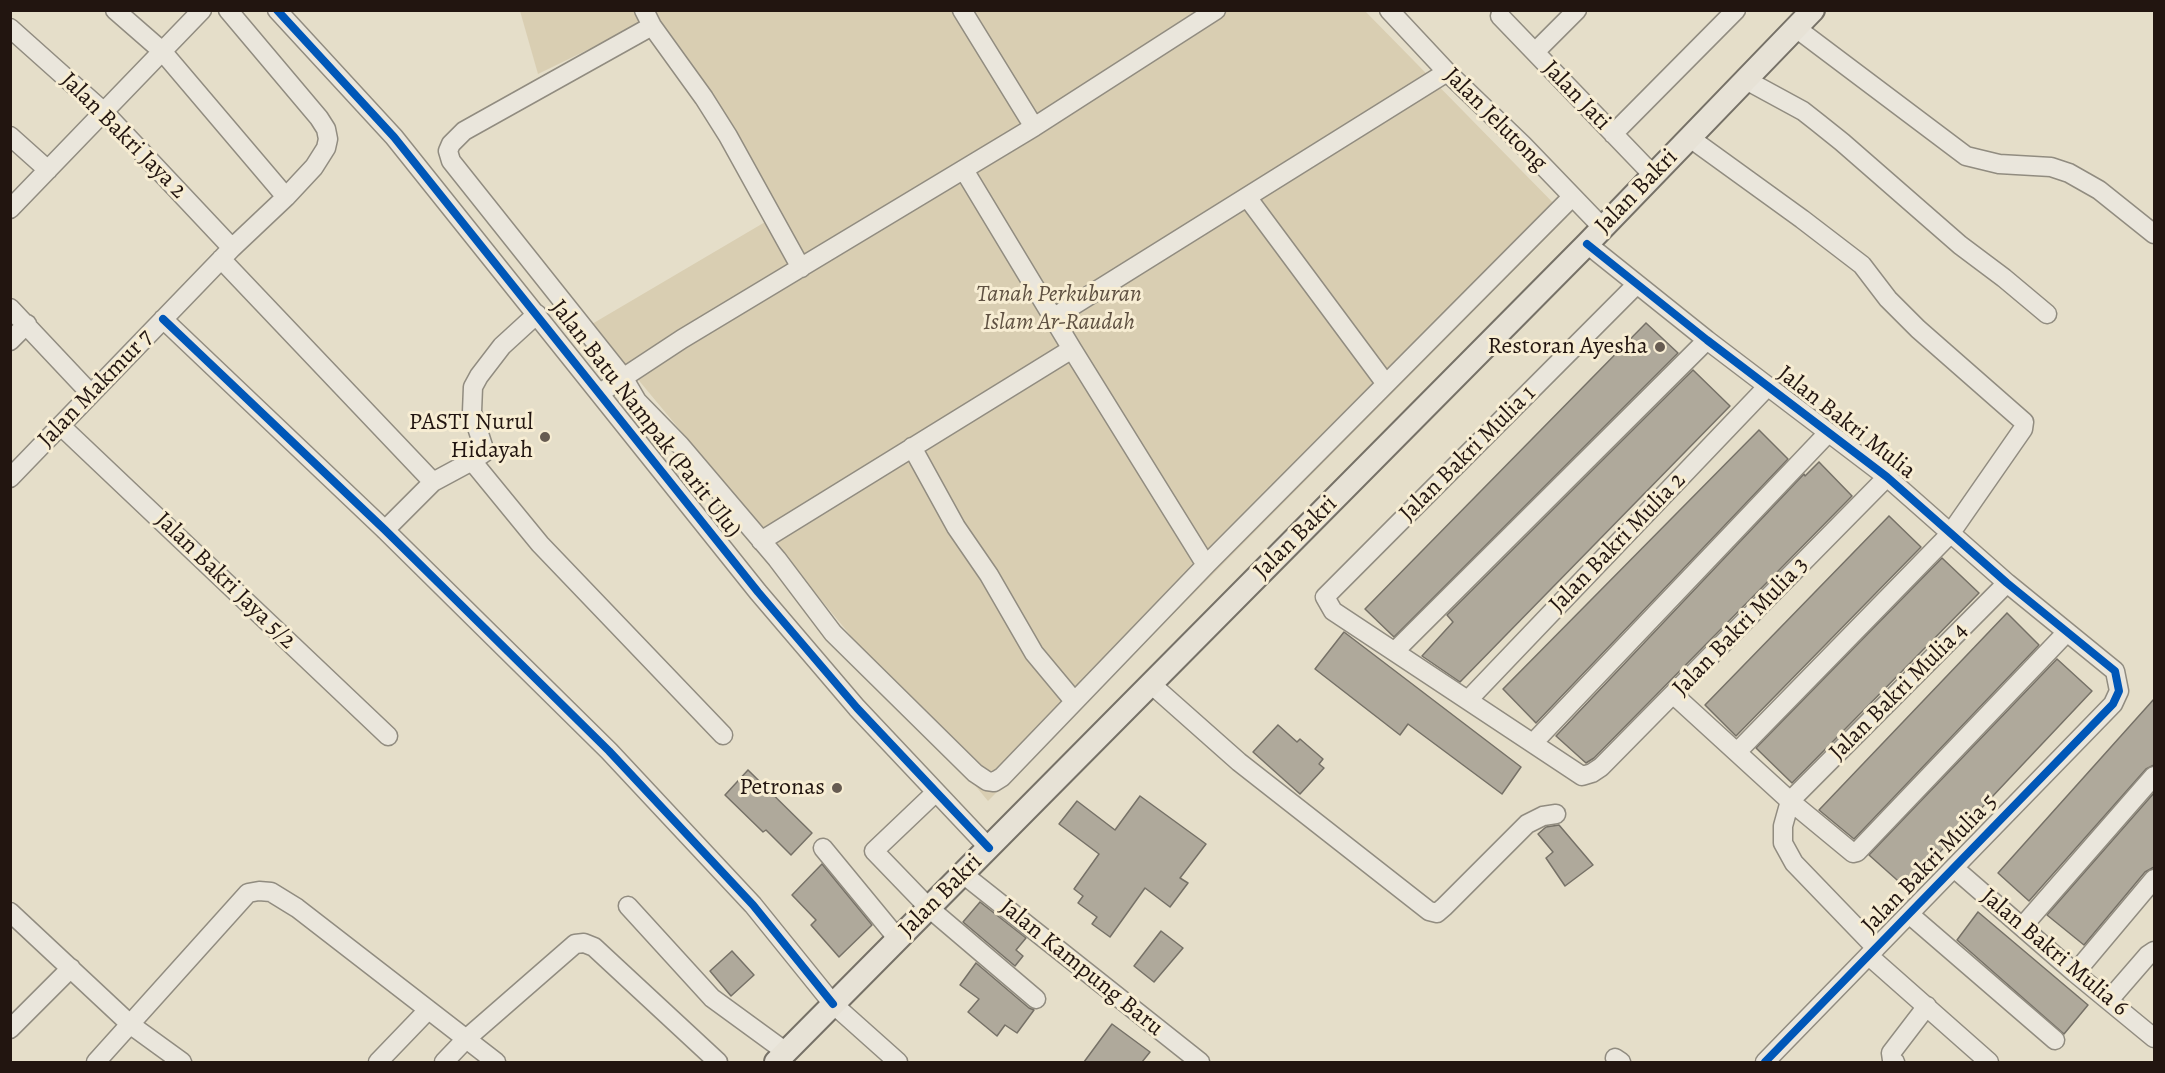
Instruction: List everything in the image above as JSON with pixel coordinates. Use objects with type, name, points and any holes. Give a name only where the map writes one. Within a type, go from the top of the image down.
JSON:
[{"type":"main road","name":"Jalan Bakri","points":[[781,1057],[1603,228],[1813,10]]},
{"type":"street","points":[[115,10],[162,51],[286,197]]},
{"type":"street","points":[[10,209],[202,10]]},
{"type":"street","name":"Jalan Makmur 7","points":[[10,478],[227,253],[286,197],[314,166],[326,148],[328,139],[326,129],[319,118],[228,10]]},
{"type":"street","points":[[962,10],[1034,128]]},
{"type":"street","points":[[600,393],[623,376],[1034,128],[1216,10]]},
{"type":"street","name":"Jalan Jelutong","points":[[1389,10],[1407,17],[1447,72],[1523,145],[1603,228]]},
{"type":"street","points":[[1535,52],[1577,10]]},
{"type":"street","points":[[1613,134],[1736,10]]},
{"type":"street","name":"Jalan Batu Nampak (Parit Ulu)","points":[[286,13],[394,137],[758,592],[857,708],[988,848]]},
{"type":"street","name":"Jalan Jati","points":[[1500,16],[1653,176]]},
{"type":"street","points":[[801,268],[728,136],[648,18],[464,131],[451,144],[448,151],[451,160],[482,201],[623,376],[637,401],[680,445],[777,559],[833,633],[975,773],[987,781],[994,782],[1002,777],[1206,565],[1572,197]]},
{"type":"street","name":"Jalan Bakri Jaya 2","points":[[10,28],[104,112],[433,482]]},
{"type":"street","points":[[1796,28],[1966,156],[1999,164],[2051,167],[2069,173],[2099,190],[2154,234]]},
{"type":"street","points":[[1053,318],[1447,72]]},
{"type":"street","points":[[1746,80],[1803,111],[1842,141],[1959,245],[2047,314]]},
{"type":"street","points":[[10,136],[48,170]]},
{"type":"street","points":[[1690,138],[1862,265],[1888,299],[1918,329],[2023,419],[2023,429],[1950,534],[1737,752]]},
{"type":"street","points":[[964,170],[1206,565]]},
{"type":"street","points":[[1247,197],[1386,384]]},
{"type":"street","name":"Jalan Bakri Mulia","points":[[1587,244],[1707,340],[1887,477],[2007,583],[2115,671],[2119,691]]},
{"type":"street","name":"Jalan Bakri Mulia 1","points":[[1395,651],[1333,610],[1325,597],[1636,284]]},
{"type":"street","points":[[10,308],[91,394]]},
{"type":"street","points":[[385,530],[433,482],[485,452],[472,412],[473,387],[502,346],[537,314]]},
{"type":"street","points":[[163,319],[385,530],[609,751],[708,854],[777,933],[833,1005],[898,1062]]},
{"type":"street","points":[[10,341],[27,324]]},
{"type":"street","points":[[1707,340],[1395,651],[1533,742],[1828,433]]},
{"type":"street","points":[[761,541],[1072,349]]},
{"type":"street","name":"Jalan Bakri Mulia 2","points":[[1468,700],[1768,386]]},
{"type":"street","name":"Jalan Bakri Jaya 5/2","points":[[61,426],[388,736]]},
{"type":"street","points":[[912,447],[956,527],[989,575],[1035,653],[1074,702]]},
{"type":"street","points":[[472,461],[540,544],[723,735]]},
{"type":"street","name":"Jalan Bakri Mulia 3","points":[[1533,742],[1582,776],[1592,773],[1674,695],[1887,477]]},
{"type":"street","name":"Jalan Bakri Mulia 4","points":[[1790,801],[2007,583]]},
{"type":"street","points":[[1674,695],[1790,801],[1849,851],[1857,852],[2067,632]]},
{"type":"street","points":[[1151,684],[1239,762],[1430,911],[1437,913],[1444,907],[1527,824],[1543,816],[1556,814]]},
{"type":"street","name":"Jalan Bakri Mulia 5","points":[[1765,1062],[2113,705],[2119,691]]},
{"type":"street","points":[[2022,927],[2154,776]]},
{"type":"street","points":[[936,792],[874,851],[929,908],[1036,999]]},
{"type":"street","points":[[1790,801],[1783,826],[1783,843],[1794,863],[1872,952],[1989,1062]]},
{"type":"street","points":[[824,848],[898,939]]},
{"type":"street","name":"Jalan Bakri Mulia 6","points":[[1954,868],[2154,1038]]},
{"type":"street","name":"Jalan Kampung Baru","points":[[963,874],[1200,1062]]},
{"type":"street","points":[[2075,973],[2154,879]]},
{"type":"street","points":[[96,1062],[248,893],[259,891],[271,892],[297,908],[496,1062]]},
{"type":"street","points":[[628,906],[712,998],[781,1057]]},
{"type":"street","points":[[1909,914],[2055,1040]]},
{"type":"street","points":[[13,919],[71,968],[131,1025],[182,1062]]},
{"type":"street","points":[[444,1062],[575,944],[584,943],[594,946],[718,1062]]},
{"type":"street","points":[[2109,1000],[2148,954],[2154,951]]},
{"type":"street","points":[[10,1029],[71,968]]},
{"type":"street","points":[[1895,1062],[1891,1053],[1927,1006]]},
{"type":"street","points":[[378,1062],[428,1010]]},
{"type":"green space","name":"Tanah Perkuburan Islam Ar-Raudah","points":[[520,11],[1365,11],[1567,217],[988,801],[592,324],[777,215],[657,16],[538,74]]},
{"type":"building","points":[[1646,323],[1678,353],[1394,637],[1365,609]]},
{"type":"building","points":[[1693,370],[1730,406],[1460,682],[1422,656],[1453,622],[1447,615]]},
{"type":"building","points":[[1759,430],[1788,459],[1536,723],[1503,689]]},
{"type":"building","points":[[1819,462],[1852,496],[1594,758],[1586,763],[1556,736],[1804,474],[1805,476]]},
{"type":"building","points":[[1889,516],[1921,547],[1736,736],[1705,705]]},
{"type":"building","points":[[1942,558],[1979,593],[1792,783],[1756,748]]},
{"type":"building","points":[[2007,613],[2039,645],[1854,839],[1819,810]]},
{"type":"building","points":[[1344,632],[1521,767],[1502,794],[1408,724],[1400,735],[1315,669]]},
{"type":"building","points":[[2057,659],[2092,691],[1906,888],[1869,855]]},
{"type":"building","points":[[2154,699],[2154,765],[2146,769],[2029,901],[1998,873]]},
{"type":"building","points":[[1278,725],[1297,742],[1300,739],[1323,759],[1319,764],[1324,768],[1300,794],[1253,752]]},
{"type":"building","points":[[748,770],[812,833],[791,855],[766,830],[763,832],[725,795]]},
{"type":"building","points":[[2154,793],[2154,867],[2145,872],[2084,945],[2047,915]]},
{"type":"building","points":[[1140,796],[1206,844],[1180,878],[1188,883],[1170,907],[1145,888],[1110,937],[1092,924],[1097,917],[1078,903],[1083,896],[1074,889],[1099,854],[1059,824],[1077,801],[1115,830]]},
{"type":"building","points":[[1559,825],[1593,865],[1565,886],[1546,858],[1553,852],[1538,834],[1546,827]]},
{"type":"building","points":[[822,864],[872,925],[839,957],[811,925],[816,920],[792,895]]},
{"type":"building","points":[[980,902],[1026,938],[1016,950],[1023,956],[1015,966],[963,922]]},
{"type":"building","points":[[1978,912],[2088,1005],[2064,1034],[1957,940]]},
{"type":"building","points":[[1161,931],[1183,948],[1154,982],[1134,966]]},
{"type":"building","points":[[732,951],[754,975],[731,996],[710,971]]},
{"type":"building","points":[[976,963],[1034,1010],[1017,1033],[1005,1025],[997,1036],[968,1012],[979,999],[960,985]]},
{"type":"building","points":[[1112,1024],[1150,1052],[1142,1062],[1084,1062]]},
{"type":"cycle path","points":[[277,10],[394,137],[758,592],[857,708],[989,848]]},
{"type":"cycle path","points":[[1587,244],[1707,340],[1887,477],[2007,583],[2115,671],[2119,691],[2113,704],[1765,1062]]},
{"type":"cycle path","points":[[163,319],[385,530],[609,751],[753,905],[833,1004]]},
{"type":"place","name":"Restoran Ayesha","points":[[1660,347]]},
{"type":"place","name":"PASTI Nurul Hidayah","points":[[545,437]]},
{"type":"place","name":"Petronas","points":[[837,788]]}]
